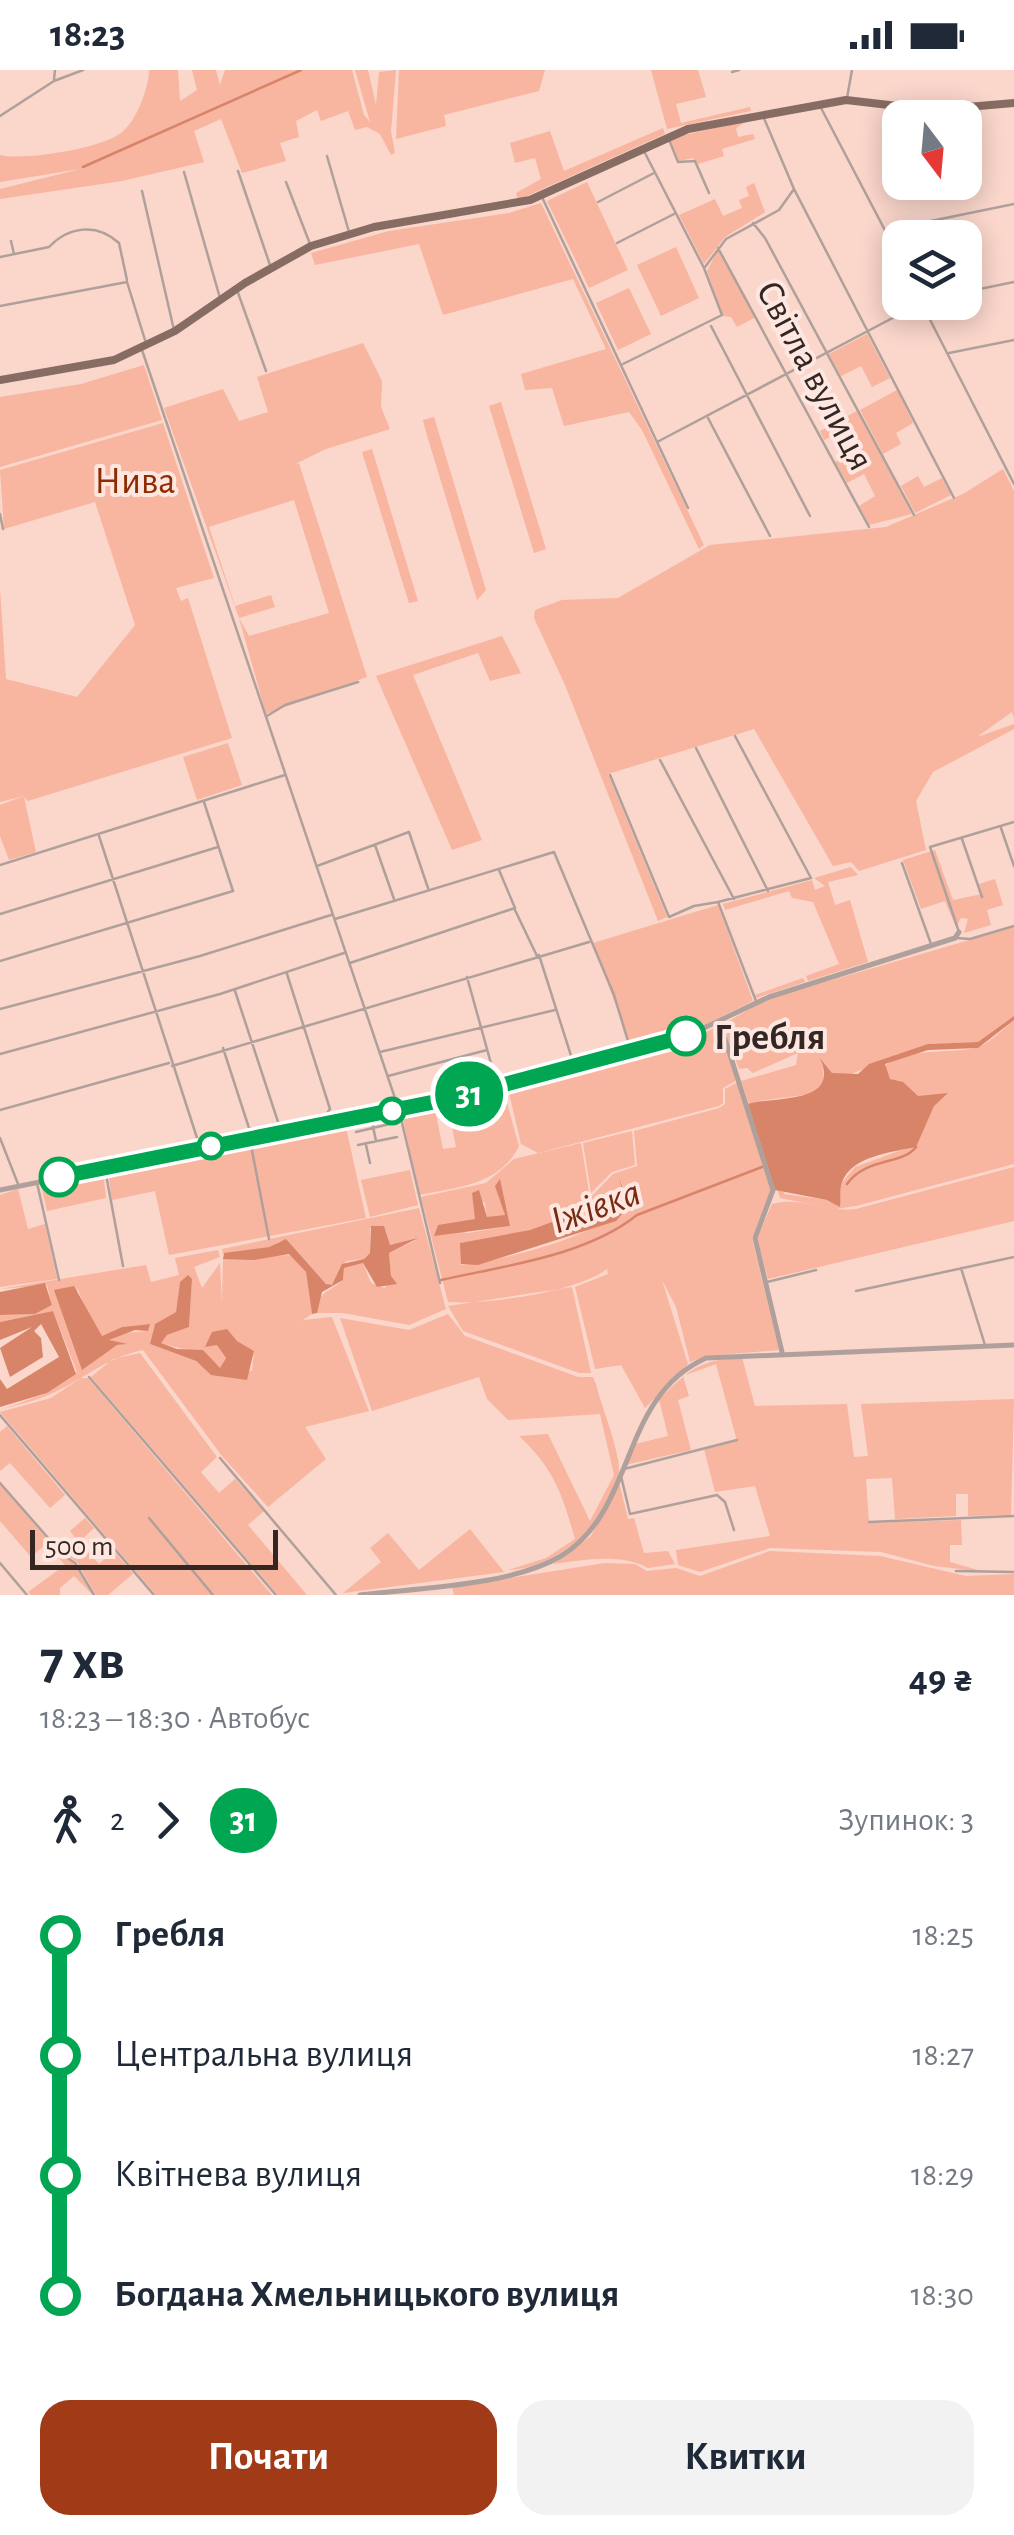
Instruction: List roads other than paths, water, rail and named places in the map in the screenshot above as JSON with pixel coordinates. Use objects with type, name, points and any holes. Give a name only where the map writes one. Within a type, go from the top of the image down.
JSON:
[{"type":"main road","points":[[0,380],[79,369],[144,348],[311,246],[350,233],[542,196],[667,136],[846,100],[932,110],[1014,102]]},
{"type":"street","points":[[54,80],[56,70]]},
{"type":"street","points":[[0,116],[54,80],[83,70]]},
{"type":"street","points":[[732,72],[739,70]]},
{"type":"street","points":[[846,100],[852,70]]},
{"type":"street","points":[[819,104],[882,222]]},
{"type":"street","points":[[763,114],[794,189],[954,498]]},
{"type":"street","points":[[667,136],[678,162],[695,161],[709,193]]},
{"type":"street","points":[[621,365],[722,315],[704,268],[642,147]]},
{"type":"street","points":[[327,156],[350,233]]},
{"type":"street","points":[[238,171],[271,267]]},
{"type":"street","points":[[184,172],[220,300]]},
{"type":"street","points":[[598,202],[655,173]]},
{"type":"street","points":[[286,182],[311,246]]},
{"type":"street","points":[[704,268],[718,248],[779,210],[794,189]]},
{"type":"street","points":[[142,191],[175,332]]},
{"type":"street","points":[[542,196],[688,508]]},
{"type":"street","points":[[935,220],[1014,204]]},
{"type":"street","points":[[617,243],[676,213]]},
{"type":"street","points":[[753,223],[914,515]]},
{"type":"street","points":[[0,257],[48,247],[56,237],[77,230],[103,231],[119,243],[144,348],[399,1110],[440,1283]]},
{"type":"street","points":[[11,240],[14,255]]},
{"type":"street","name":"Світла вулиця","points":[[718,248],[869,526]]},
{"type":"street","points":[[0,306],[127,282]]},
{"type":"street","points":[[982,289],[1014,282]]},
{"type":"street","points":[[236,289],[266,371]]},
{"type":"street","points":[[657,442],[889,320]]},
{"type":"street","points":[[930,320],[1014,484]]},
{"type":"street","points":[[710,324],[810,516]]},
{"type":"street","points":[[947,353],[1014,340]]},
{"type":"street","points":[[707,416],[770,536]]},
{"type":"street","points":[[0,514],[3,529]]},
{"type":"street","points":[[266,716],[291,703],[358,682]]},
{"type":"street","points":[[610,775],[669,918],[694,906],[768,892],[811,878],[735,736]]},
{"type":"street","points":[[696,748],[768,892]]},
{"type":"street","points":[[660,760],[734,900]]},
{"type":"street","points":[[0,865],[285,775]]},
{"type":"street","points":[[0,962],[233,891],[204,802]]},
{"type":"street","points":[[957,935],[929,849],[1014,822]]},
{"type":"street","points":[[1001,826],[1014,866]]},
{"type":"street","points":[[316,866],[409,832],[429,891]]},
{"type":"street","points":[[99,836],[200,1148]]},
{"type":"street","points":[[962,837],[982,897]]},
{"type":"street","points":[[375,844],[395,901]]},
{"type":"street","points":[[0,914],[219,847]]},
{"type":"street","points":[[0,1009],[140,969],[145,972],[554,852],[614,995],[631,1052]]},
{"type":"street","points":[[902,863],[932,945]]},
{"type":"street","points":[[499,870],[538,955],[574,1067]]},
{"type":"street","points":[[718,902],[756,1002]]},
{"type":"street","points":[[348,963],[515,908]]},
{"type":"street","points":[[0,1190],[399,1110],[574,1067],[720,1022],[756,1002],[957,935],[970,939],[1014,926]]},
{"type":"street","points":[[0,1110],[590,942]]},
{"type":"street","points":[[0,1054],[234,990],[345,953]]},
{"type":"street","points":[[286,972],[330,1109],[317,1126]]},
{"type":"street","points":[[467,977],[497,1087]]},
{"type":"street","points":[[234,990],[281,1132]]},
{"type":"street","points":[[378,1052],[556,1010]]},
{"type":"street","points":[[720,1022],[773,1190],[754,1238],[781,1350]]},
{"type":"street","points":[[223,1048],[250,1128],[270,1135]]},
{"type":"street","points":[[387,1077],[489,1050]]},
{"type":"street","points":[[370,1115],[376,1141]]},
{"type":"street","points":[[356,1132],[394,1123]]},
{"type":"street","points":[[358,1145],[397,1137]]},
{"type":"street","points":[[0,1138],[18,1185]]},
{"type":"street","points":[[250,1138],[268,1238]]},
{"type":"street","points":[[366,1144],[370,1162]]},
{"type":"street","points":[[105,1167],[123,1266]]},
{"type":"street","points":[[37,1181],[59,1280]]},
{"type":"street","points":[[856,1291],[1014,1258]]},
{"type":"street","points":[[961,1268],[985,1346]]},
{"type":"street","points":[[766,1282],[816,1270]]},
{"type":"street","points":[[360,1595],[506,1574],[551,1561],[592,1528],[622,1471],[645,1414],[692,1365],[706,1358],[781,1350],[1014,1345]]},
{"type":"street","points":[[89,1377],[276,1595]]},
{"type":"street","points":[[0,1415],[154,1595]]},
{"type":"street","points":[[622,1471],[736,1440]]},
{"type":"street","points":[[220,1458],[336,1595]]},
{"type":"street","points":[[622,1471],[632,1514],[717,1495],[725,1502],[734,1530]]},
{"type":"street","points":[[0,1483],[63,1556],[75,1562],[94,1595]]},
{"type":"street","points":[[868,1522],[1014,1516]]},
{"type":"street","points":[[149,1518],[213,1595]]},
{"type":"street","points":[[0,1563],[27,1595]]},
{"type":"street","points":[[956,1571],[1014,1572]]},
{"type":"waterway","points":[[83,167],[301,70]]},
{"type":"waterway","points":[[847,1184],[864,1169],[902,1157],[916,1147]]},
{"type":"waterway","name":"Іжівка","points":[[441,1280],[569,1250],[637,1215],[762,1167]]},
{"type":"place","name":"Гребля","points":[[686,1036]]},
{"type":"park label","name":"Нива","points":[[135,480]]}]
